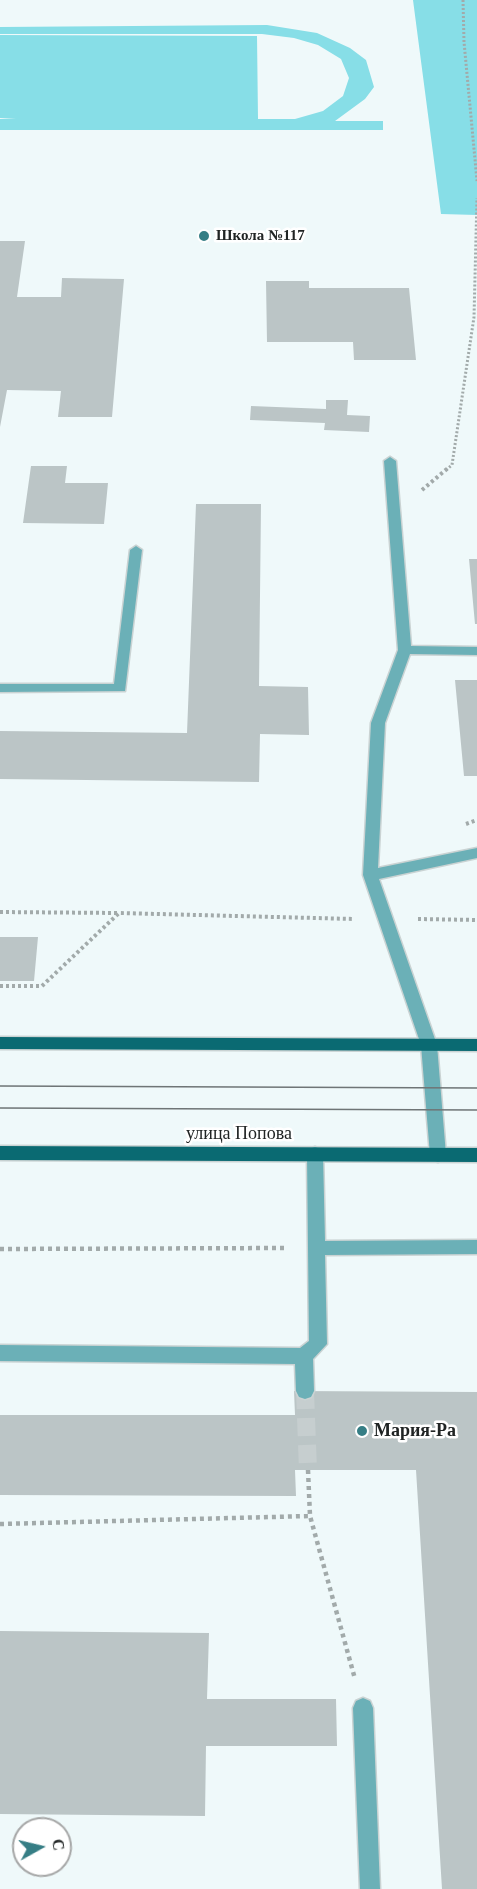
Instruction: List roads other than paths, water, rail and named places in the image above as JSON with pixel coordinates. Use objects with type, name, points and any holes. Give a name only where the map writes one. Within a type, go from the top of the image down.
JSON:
[{"type":"main road","points":[[0,1043],[477,1045]]},
{"type":"main road","name":"улица Попова","points":[[0,1153],[477,1155]]},
{"type":"street","points":[[390,461],[396,512],[405,650],[378,723],[370,875],[429,1045],[438,1155]]},
{"type":"street","points":[[0,688],[120,688],[136,550]]},
{"type":"street","points":[[405,650],[477,651]]},
{"type":"street","points":[[370,875],[477,853]]},
{"type":"street","points":[[0,1353],[304,1356],[318,1344],[315,1154]]},
{"type":"street","points":[[317,1248],[477,1247]]},
{"type":"street","points":[[304,1356],[305,1391]]},
{"type":"street","points":[[363,1708],[370,1889]]},
{"type":"tunnel","points":[[305,1391],[308,1470]]},
{"type":"tram line","points":[[0,1086],[477,1088]]},
{"type":"tram line","points":[[0,1108],[477,1110]]},
{"type":"place","name":"Школа №117","points":[[204,236]]},
{"type":"place","name":"Мария-Ра","points":[[362,1431]]}]
